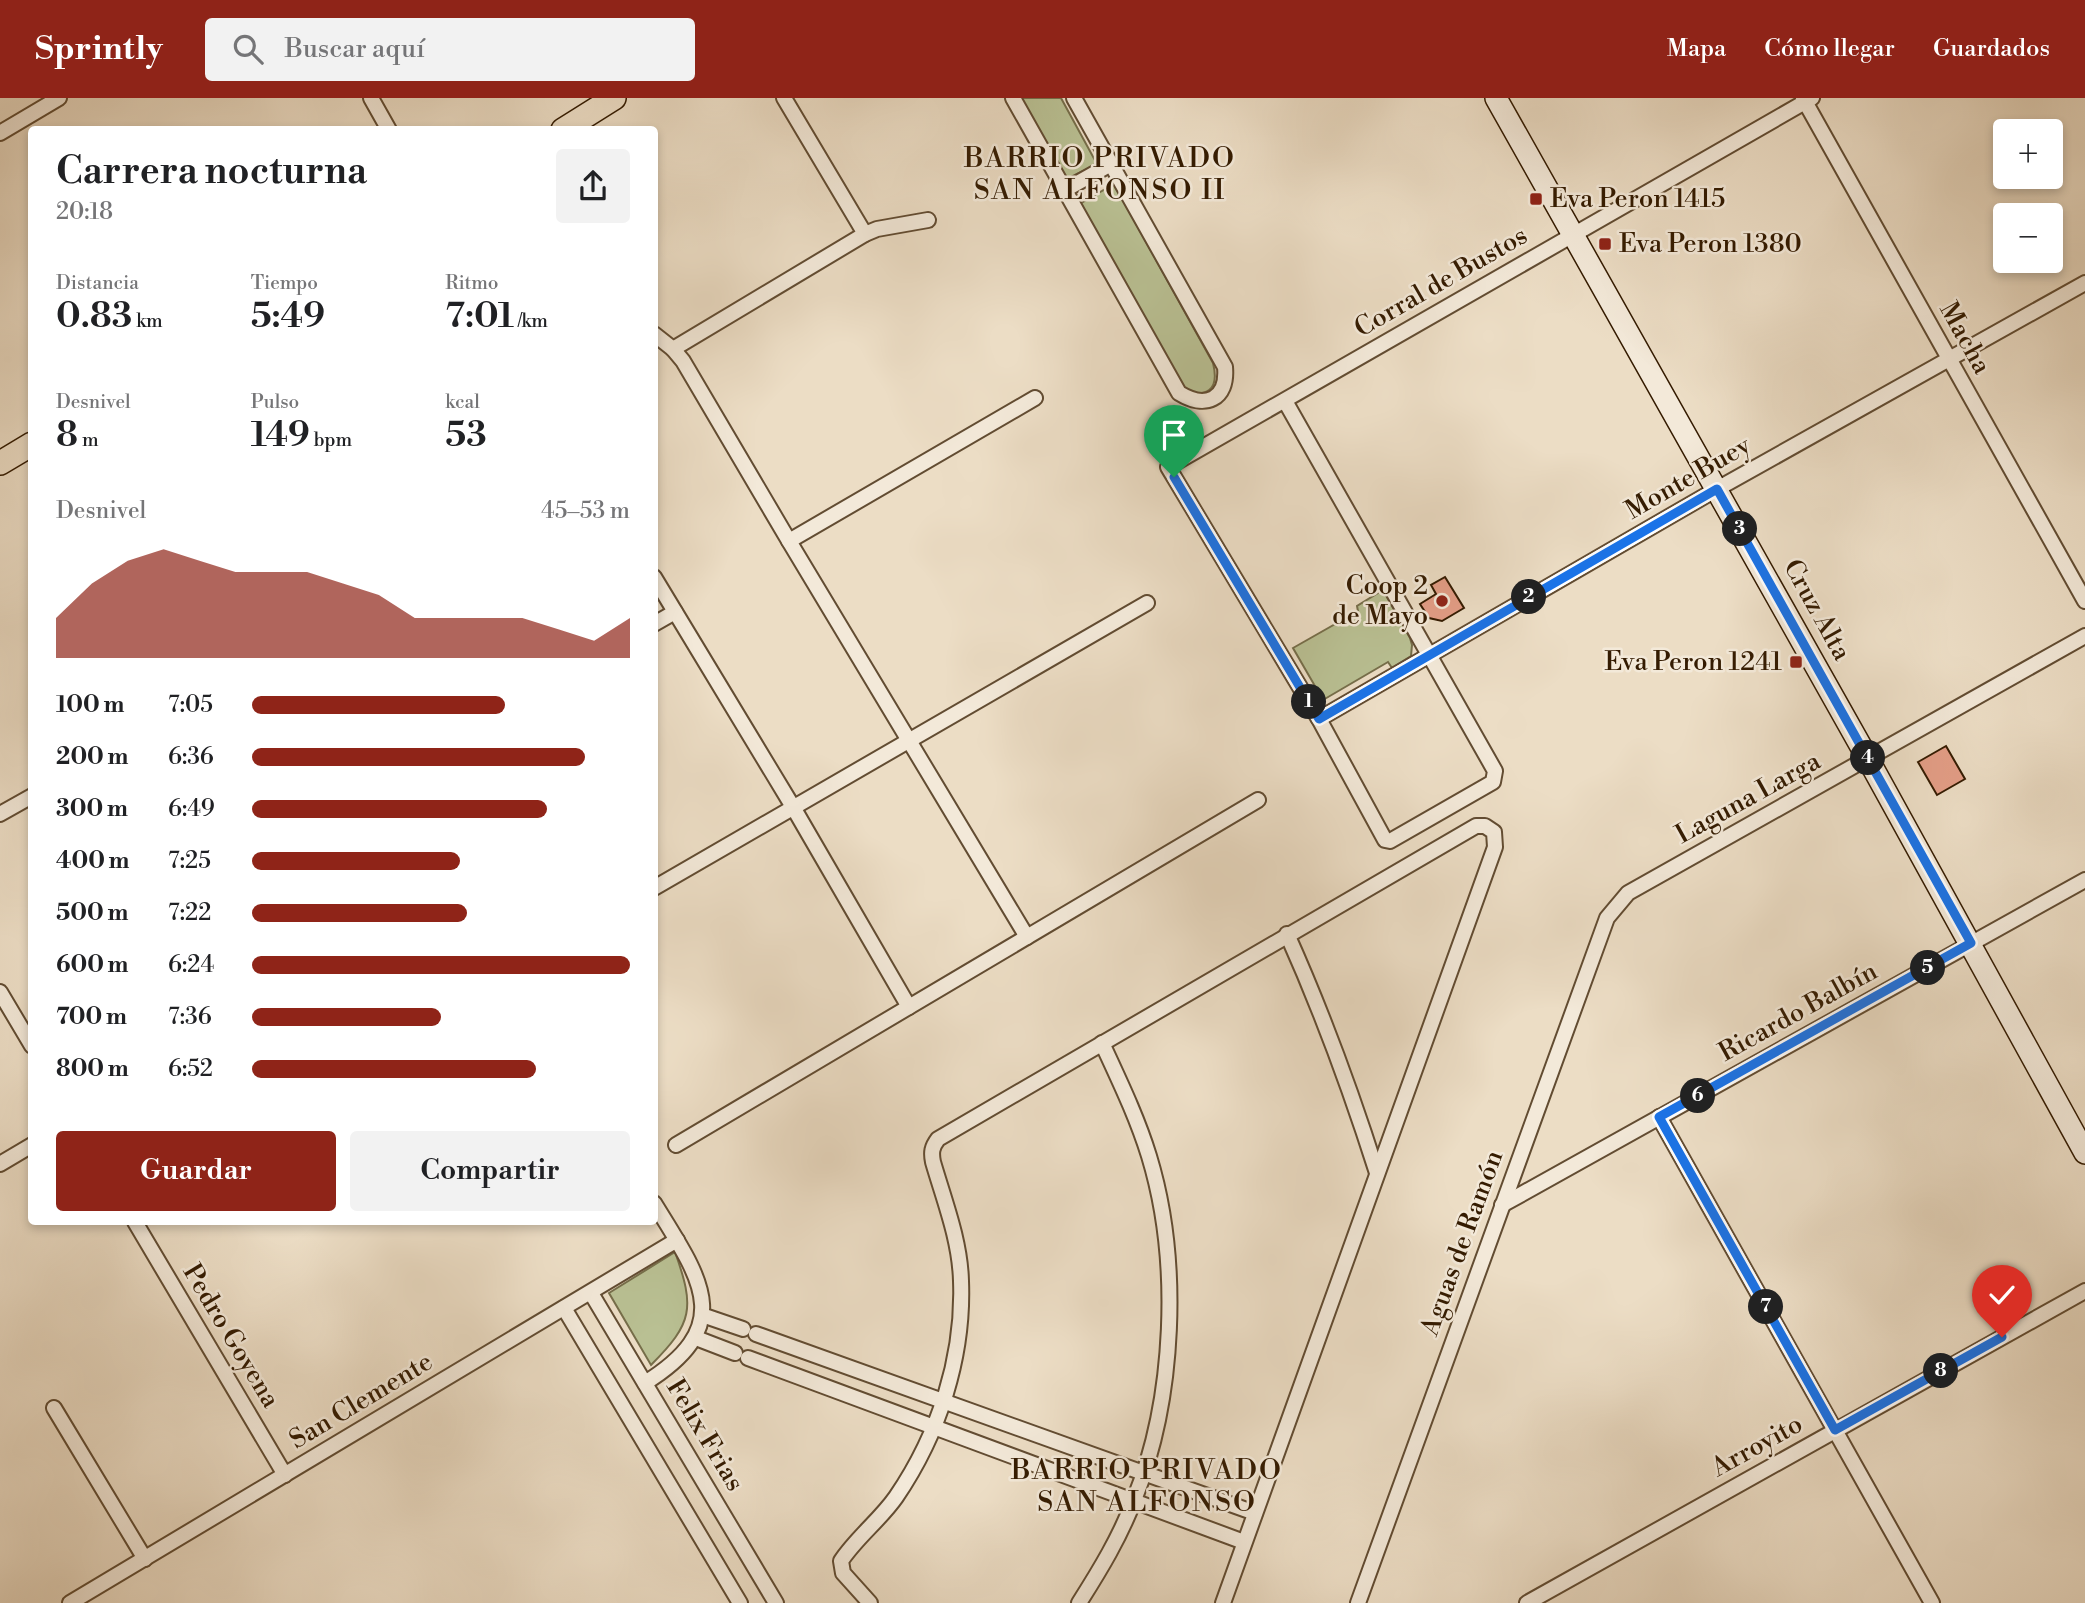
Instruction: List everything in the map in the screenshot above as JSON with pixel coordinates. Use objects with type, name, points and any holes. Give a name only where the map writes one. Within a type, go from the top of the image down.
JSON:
[{"type":"main road","points":[[569,126],[614,98]]},
{"type":"main road","name":"Cruz Alta","points":[[1496,98],[1971,943],[2085,1153]]},
{"type":"main road","points":[[0,463],[28,446]]},
{"type":"street","points":[[371,98],[387,126]]},
{"type":"street","points":[[784,98],[865,234]]},
{"type":"street","points":[[1013,98],[1179,393],[1199,402],[1212,399],[1223,390],[1225,367],[1074,98]]},
{"type":"street","points":[[0,133],[56,99]]},
{"type":"street","name":"Corral de Bustos","points":[[1319,719],[1168,467],[1806,99]]},
{"type":"street","name":"Macha","points":[[1806,99],[2085,601]]},
{"type":"street","points":[[1065,190],[1111,164]]},
{"type":"street","points":[[673,349],[865,234],[877,229],[928,220]]},
{"type":"street","name":"Monte Buey","points":[[1319,719],[1717,489],[2085,283]]},
{"type":"street","points":[[658,337],[683,361],[1027,937]]},
{"type":"street","points":[[789,541],[1035,398]]},
{"type":"street","points":[[1285,401],[1495,771],[1493,782],[1390,841],[1385,840],[1319,719]]},
{"type":"street","points":[[658,584],[793,807],[909,1007]]},
{"type":"street","points":[[658,886],[1147,603]]},
{"type":"street","points":[[658,622],[675,612]]},
{"type":"street","name":"Laguna Larga","points":[[1618,902],[1640,886],[2085,636]]},
{"type":"street","points":[[0,814],[28,798]]},
{"type":"street","points":[[676,1145],[1258,800]]},
{"type":"street","points":[[870,1603],[843,1573],[841,1561],[895,1499],[935,1427],[944,1402],[960,1323],[961,1279],[953,1230],[933,1162],[931,1152],[934,1144],[938,1139],[1287,934],[1476,826],[1485,826],[1494,832],[1495,847],[1223,1603]]},
{"type":"street","name":"Ricardo Balbín","points":[[1502,1205],[2085,880]]},
{"type":"street","name":"Aguas de Ramón","points":[[1358,1603],[1607,918],[1618,902]]},
{"type":"street","points":[[1287,934],[1351,1090],[1377,1173]]},
{"type":"street","points":[[0,992],[28,1039]]},
{"type":"street","points":[[1079,1603],[1110,1552],[1144,1473],[1159,1414],[1168,1284],[1159,1198],[1149,1157],[1136,1119],[1102,1043]]},
{"type":"street","points":[[1659,1117],[1933,1603]]},
{"type":"street","points":[[0,1164],[28,1148]]},
{"type":"street","points":[[645,1383],[679,1360],[696,1338],[702,1315],[698,1281],[658,1209]]},
{"type":"street","name":"Pedro Goyena","points":[[137,1225],[285,1475]]},
{"type":"street","name":"San Clemente","points":[[69,1603],[677,1240]]},
{"type":"street","name":"Arroyito","points":[[1531,1602],[2085,1291]]},
{"type":"street","name":"Felix Frias","points":[[591,1293],[776,1603]]},
{"type":"street","points":[[564,1308],[740,1603]]},
{"type":"street","points":[[702,1315],[1255,1513]]},
{"type":"street","points":[[696,1338],[1244,1542]]},
{"type":"street","points":[[54,1408],[145,1559]]},
{"type":"green space","points":[[1021,98],[1061,98],[1097,164],[1065,180]]},
{"type":"green space","points":[[1114,184],[1213,363],[1214,380],[1209,390],[1198,393],[1182,390],[1078,205]]},
{"type":"green space","points":[[1383,590],[1410,638],[1411,656],[1392,668],[1388,662],[1323,700],[1293,648],[1358,611],[1357,606]]},
{"type":"green space","points":[[675,1252],[686,1287],[686,1314],[675,1338],[651,1365],[609,1293]]},
{"type":"building","name":"Coop 2 de Mayo","points":[[1445,577],[1464,608],[1442,621],[1429,618],[1420,604],[1436,594],[1431,585]]},
{"type":"building","points":[[1946,746],[1965,779],[1937,795],[1918,762]]},
{"type":"place","name":"Eva Peron 1415","points":[[1536,199]]},
{"type":"place","name":"Eva Peron 1380","points":[[1605,244]]},
{"type":"place","name":"Coop 2 de Mayo","points":[[1442,601]]},
{"type":"place","name":"Eva Peron 1241","points":[[1796,662]]},
{"type":"district","name":"BARRIO PRIVADO SAN ALFONSO II","points":[[1100,174]]},
{"type":"district","name":"BARRIO PRIVADO SAN ALFONSO","points":[[1147,1486]]},
{"type":"route","points":[[1174,477],[1319,719],[1717,489],[1971,943],[1659,1117],[1835,1430],[2002,1337]]}]
